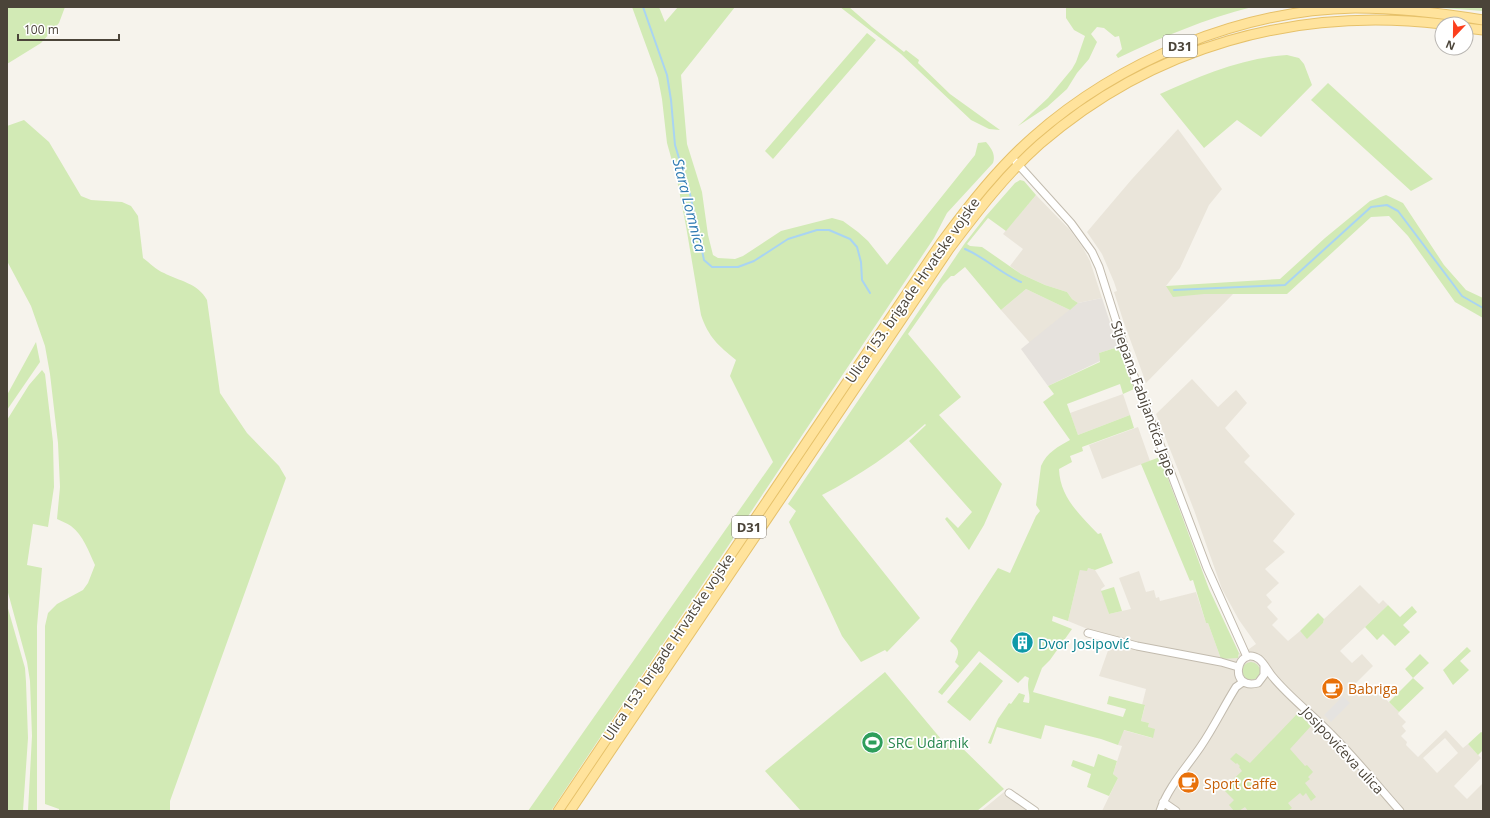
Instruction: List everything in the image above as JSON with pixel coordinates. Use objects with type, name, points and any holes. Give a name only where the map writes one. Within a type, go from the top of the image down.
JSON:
[{"type":"main road","name":"Ulica 153. brigade Hrvatske vojske","points":[[558,811],[941,243],[967,208],[1011,158],[1055,118],[1080,100],[1150,59],[1232,28],[1276,17],[1323,9],[1354,8],[1424,12],[1483,20]]},
{"type":"main road","name":"Ulica 153. brigade Hrvatske vojske","points":[[570,811],[949,249],[984,204],[1019,165],[1040,145],[1087,108],[1113,91],[1154,69],[1184,56],[1235,38],[1279,28],[1324,22],[1402,20],[1434,23]]},
{"type":"street","points":[[1323,9],[1324,22]]},
{"type":"street","name":"Stjepana Fabijančića Jape","points":[[1011,158],[1071,223],[1092,252],[1131,367],[1207,568],[1247,657]]},
{"type":"street","points":[[1088,633],[1137,646],[1221,662],[1238,667]]},
{"type":"street","points":[[1247,657],[1258,658],[1264,666],[1264,675],[1258,682],[1252,684],[1243,682],[1239,676],[1238,667],[1247,657]]},
{"type":"street","name":"Josipovićeva ulica","points":[[1264,666],[1285,691],[1337,740],[1400,811]]},
{"type":"street","points":[[1160,811],[1163,802],[1172,787],[1205,740],[1236,687],[1243,682]]},
{"type":"street","name":"Josipovićeva ulica","points":[[1258,682],[1271,683],[1285,691]]},
{"type":"street","points":[[1009,793],[1035,811]]},
{"type":"street","points":[[1163,802],[1176,811]]},
{"type":"shaded area","points":[[1178,129],[1222,189],[1209,205],[1180,268],[1166,286],[1204,294],[1233,294],[1146,383],[1114,292],[1117,291],[1114,282],[1102,254],[1087,232],[1132,179]]},
{"type":"shaded area","points":[[1036,195],[1070,230],[1083,248],[1090,261],[1102,298],[1078,303],[1072,299],[1067,292],[1045,285],[1021,274],[1010,266],[1023,249],[1003,234]]},
{"type":"shaded area","points":[[1026,289],[1070,310],[1030,343],[1001,310]]},
{"type":"shaded area","points":[[1102,298],[1118,347],[1099,353],[1100,361],[1048,386],[1021,349],[1078,303]]},
{"type":"shaded area","points":[[1192,379],[1218,407],[1236,390],[1247,403],[1225,428],[1250,456],[1244,462],[1295,514],[1273,541],[1285,552],[1265,569],[1279,583],[1266,595],[1272,602],[1267,607],[1278,619],[1272,625],[1288,641],[1300,631],[1307,638],[1323,623],[1324,619],[1360,585],[1379,604],[1383,600],[1388,605],[1340,651],[1352,663],[1362,654],[1373,666],[1350,689],[1359,697],[1371,685],[1399,712],[1398,714],[1406,722],[1402,726],[1406,731],[1401,736],[1407,742],[1406,745],[1418,757],[1446,730],[1463,748],[1468,744],[1481,758],[1454,786],[1467,799],[1483,783],[1483,811],[1102,811],[1118,778],[1113,774],[1122,746],[1118,745],[1123,730],[1152,738],[1148,727],[1149,723],[1141,721],[1145,706],[1142,705],[1146,689],[1099,676],[1111,642],[1090,630],[1068,621],[1080,570],[1088,568],[1095,570],[1105,586],[1101,589],[1109,614],[1131,609],[1119,578],[1139,571],[1146,592],[1154,590],[1156,598],[1159,597],[1160,601],[1196,592],[1206,623],[1208,623],[1221,659],[1239,656],[1239,653],[1256,644],[1239,620],[1222,589],[1194,510],[1156,414]],"holes":[[[1445,738],[1458,753],[1437,773],[1423,758]]]},
{"type":"shaded area","points":[[1123,394],[1130,415],[1078,435],[1070,413]]},
{"type":"shaded area","points":[[1138,427],[1150,461],[1102,479],[1089,445]]},
{"type":"shaded area","points":[[1343,696],[1350,703],[1331,722],[1324,715]]},
{"type":"shaded area","points":[[1004,792],[1030,811],[981,811]]},
{"type":"green space","points":[[7,7],[65,7],[59,23],[41,43],[7,64]]},
{"type":"green space","points":[[632,7],[659,7],[665,22],[678,7],[735,7],[681,75],[687,144],[702,192],[708,235],[713,255],[718,258],[735,259],[743,256],[781,231],[832,218],[843,221],[858,232],[868,241],[887,265],[975,155],[978,143],[986,142],[992,151],[994,160],[993,163],[947,213],[934,238],[551,811],[528,811],[773,462],[730,376],[736,360],[724,350],[707,330],[701,315],[676,175],[667,143],[658,78]]},
{"type":"green space","points":[[840,7],[849,7],[904,52],[906,50],[919,60],[918,63],[950,94],[1000,130],[989,129],[971,120],[901,54]]},
{"type":"green space","points":[[1066,7],[1252,7],[1217,17],[1184,29],[1118,58],[1116,55],[1122,49],[1119,36],[1115,37],[1104,28],[1097,27],[1091,34],[1097,42],[1089,59],[1077,73],[1067,89],[1047,107],[1018,126],[1048,98],[1076,62],[1085,36],[1074,30],[1066,18]]},
{"type":"green space","points":[[1430,7],[1483,7],[1483,11]]},
{"type":"green space","points":[[867,33],[876,40],[773,159],[765,151]]},
{"type":"green space","points":[[1287,55],[1299,58],[1304,64],[1312,85],[1261,137],[1237,120],[1204,148],[1160,94],[1190,81],[1238,64]]},
{"type":"green space","points":[[1328,83],[1433,179],[1411,191],[1311,100]]},
{"type":"green space","points":[[24,120],[49,142],[81,196],[91,200],[122,202],[131,206],[138,216],[143,258],[158,270],[188,283],[203,294],[207,300],[220,393],[247,433],[279,466],[286,478],[170,801],[170,811],[59,811],[59,809],[45,804],[45,626],[48,613],[57,604],[83,590],[88,583],[95,565],[79,534],[71,526],[57,519],[60,487],[58,443],[50,374],[45,346],[31,306],[7,261],[7,126]]},
{"type":"green space","points":[[1020,180],[1024,181],[1036,195],[1006,231],[988,218],[967,244],[970,246],[982,247],[1021,274],[1045,285],[1067,292],[1072,299],[1078,303],[1070,310],[1026,289],[1001,310],[965,267],[954,276],[951,276],[943,284],[908,334],[961,397],[939,415],[1002,484],[984,525],[969,550],[945,519],[947,517],[958,528],[972,512],[909,441],[926,425],[925,424],[876,463],[822,495],[920,618],[887,652],[885,650],[861,662],[842,636],[789,522],[796,511],[788,504],[965,243],[986,216],[1015,183]]},
{"type":"green space","points":[[1386,195],[1403,203],[1444,265],[1466,290],[1483,298],[1483,318],[1455,302],[1408,236],[1389,216],[1371,217],[1287,294],[1204,294],[1173,297],[1166,286],[1280,279],[1325,238],[1370,201]]},
{"type":"green space","points":[[36,342],[40,362],[7,410],[7,395]]},
{"type":"green space","points":[[1118,347],[1134,389],[1123,394],[1120,384],[1067,404],[1078,435],[1130,415],[1134,428],[1082,447],[1083,451],[1070,456],[1072,462],[1059,469],[1060,479],[1067,497],[1078,512],[1098,534],[1101,533],[1113,563],[1095,570],[1088,568],[1087,571],[1080,570],[1068,621],[1053,616],[1052,621],[1072,629],[1050,660],[1042,668],[1033,692],[1123,717],[1126,709],[1107,704],[1109,696],[1145,705],[1141,721],[1149,723],[1148,727],[1155,729],[1153,738],[1124,730],[1118,745],[1101,739],[1045,725],[1041,739],[997,727],[991,744],[988,743],[998,719],[1009,703],[1011,704],[1019,693],[1025,695],[1023,702],[1029,703],[1029,678],[1025,676],[1018,683],[979,651],[942,695],[938,692],[959,666],[955,662],[958,655],[958,650],[950,641],[998,568],[1010,573],[1036,516],[1040,511],[1036,505],[1043,461],[1050,453],[1070,440],[1043,402],[1054,394],[1048,386],[1100,362],[1099,353]]},
{"type":"green space","points":[[42,370],[45,374],[53,442],[54,487],[48,527],[33,524],[27,565],[42,568],[37,626],[37,811],[28,811],[32,736],[30,681],[27,662],[7,589],[7,420],[29,385]]},
{"type":"green space","points":[[1160,457],[1209,589],[1239,653],[1238,658],[1221,659],[1208,623],[1206,623],[1193,580],[1190,581],[1141,464]]},
{"type":"green space","points":[[1114,587],[1122,611],[1109,614],[1101,591]]},
{"type":"green space","points":[[7,605],[25,668],[28,738],[23,811],[7,811]]},
{"type":"green space","points":[[1388,605],[1400,617],[1412,606],[1417,612],[1403,625],[1410,632],[1395,646],[1383,634],[1377,640],[1365,627]]},
{"type":"green space","points":[[1318,613],[1324,619],[1323,623],[1307,639],[1300,631]]},
{"type":"green space","points":[[1467,647],[1471,651],[1460,661],[1469,670],[1453,685],[1443,670]]},
{"type":"green space","points":[[1420,654],[1429,663],[1413,678],[1405,669]]},
{"type":"green space","points":[[980,662],[1003,681],[970,721],[947,702]]},
{"type":"green space","points":[[1247,662],[1255,662],[1260,667],[1258,678],[1255,680],[1247,680],[1242,675],[1242,667]]},
{"type":"green space","name":"SRC Udarnik","points":[[885,672],[946,745],[952,738],[1004,789],[977,811],[801,811],[765,771]]},
{"type":"green space","points":[[1413,678],[1424,688],[1399,712],[1389,702]]},
{"type":"green space","points":[[1298,713],[1311,726],[1290,749],[1305,766],[1307,765],[1313,772],[1308,777],[1310,779],[1305,783],[1316,797],[1311,801],[1306,793],[1303,796],[1300,793],[1288,803],[1292,808],[1288,811],[1248,811],[1245,807],[1239,811],[1234,811],[1229,805],[1234,800],[1223,789],[1242,771],[1237,763],[1236,764],[1230,759],[1236,753],[1250,763]]},
{"type":"green space","points":[[1481,732],[1483,733],[1483,750],[1478,755],[1468,744]]},
{"type":"green space","points":[[1098,754],[1117,761],[1113,774],[1118,778],[1109,796],[1087,787],[1091,774],[1071,766],[1073,760],[1094,767]]},
{"type":"waterway","name":"Stara Lomnica","points":[[643,7],[667,75],[675,145],[690,194],[704,260],[712,267],[738,267],[754,261],[788,239],[817,230],[829,230],[850,239],[857,247],[861,262],[862,280],[870,293]]},
{"type":"waterway","points":[[1174,290],[1285,285],[1371,207],[1387,205],[1398,211],[1462,296],[1483,308]]},
{"type":"waterway","points":[[965,249],[1021,282]]},
{"type":"place","name":"Dvor Josipović","points":[[1023,643]]},
{"type":"place","name":"Babriga","points":[[1332,688]]},
{"type":"place","name":"SRC Udarnik","points":[[872,742]]},
{"type":"place","name":"Sport Caffe","points":[[1188,783]]}]
